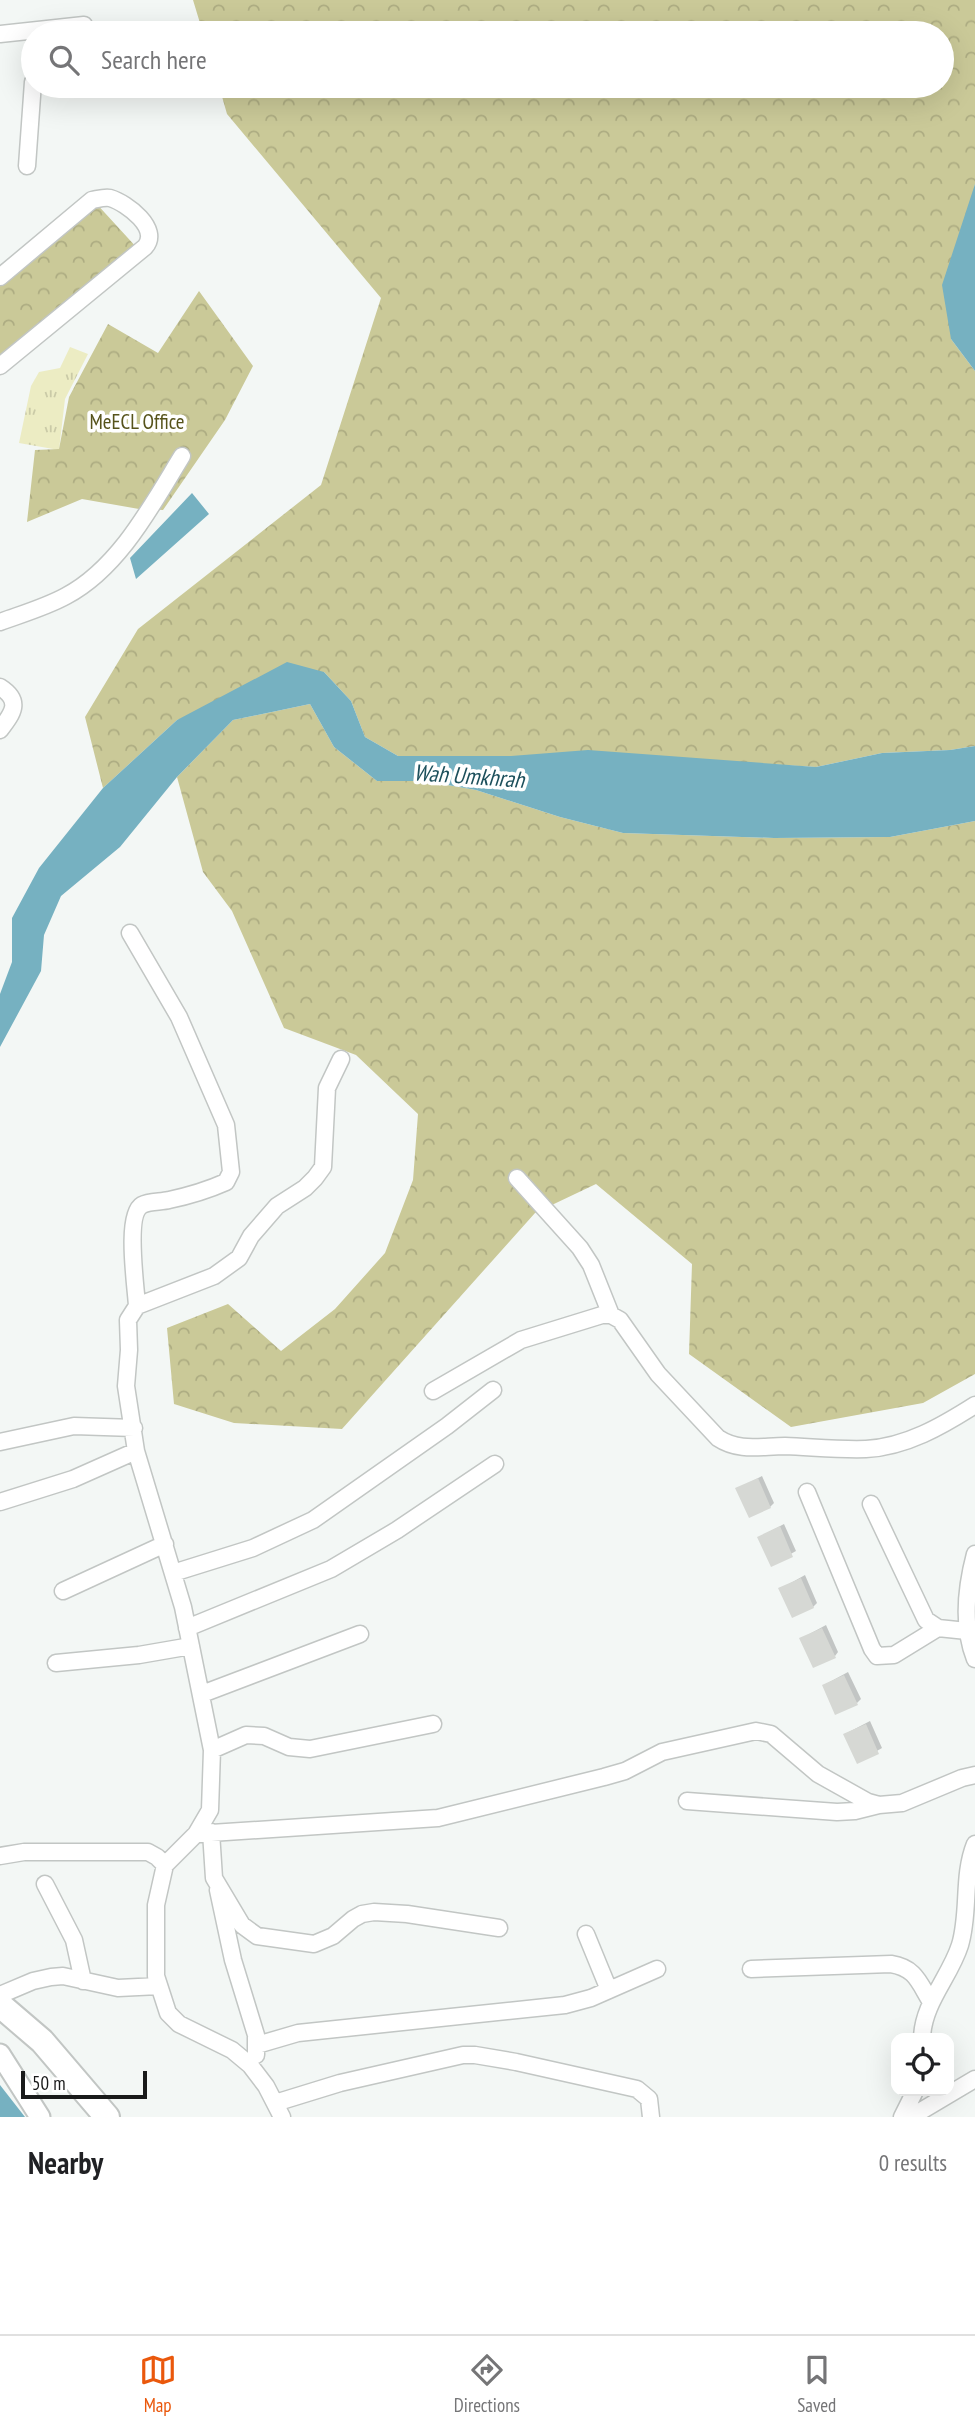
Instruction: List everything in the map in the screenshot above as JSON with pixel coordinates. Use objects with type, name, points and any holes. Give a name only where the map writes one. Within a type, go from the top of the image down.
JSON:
[{"type":"highway","points":[[1,1995],[107,2117]]},
{"type":"street","points":[[0,34],[21,33]]},
{"type":"street","points":[[27,166],[32,98]]},
{"type":"street","points":[[0,277],[92,200],[110,198],[121,204],[146,224],[151,235],[150,242],[145,247],[0,366]]},
{"type":"street","points":[[0,622],[67,596],[111,562],[139,526],[182,456]]},
{"type":"street","points":[[0,687],[13,697],[14,703],[13,711],[0,730]]},
{"type":"street","points":[[130,933],[179,1017],[226,1125],[231,1172],[226,1182],[210,1189],[172,1200],[145,1204],[138,1209],[134,1217],[132,1241],[137,1306]]},
{"type":"street","points":[[250,2065],[257,2054],[257,2045],[233,1960],[203,1833],[210,1810],[212,1749],[202,1694],[173,1573],[136,1451],[126,1386],[128,1321],[131,1311],[137,1306],[214,1276],[239,1258],[251,1236],[277,1206],[299,1193],[315,1178],[323,1167],[327,1088],[341,1059]]},
{"type":"street","points":[[517,1178],[585,1256],[611,1315]]},
{"type":"street","points":[[433,1391],[521,1340],[602,1315],[611,1315],[620,1320],[658,1374],[718,1438],[729,1445],[843,1449],[885,1447],[927,1432],[975,1405]]},
{"type":"street","points":[[173,1573],[253,1548],[313,1520],[447,1426],[493,1390]]},
{"type":"street","points":[[0,1442],[67,1427],[134,1428]]},
{"type":"street","points":[[0,1502],[73,1479],[136,1451]]},
{"type":"street","points":[[187,1628],[331,1569],[397,1530],[495,1464]]},
{"type":"street","points":[[807,1492],[877,1656],[894,1655],[938,1628]]},
{"type":"street","points":[[871,1504],[926,1620],[938,1628],[967,1631]]},
{"type":"street","points":[[63,1591],[165,1544]]},
{"type":"street","points":[[974,1564],[967,1631],[975,1659]]},
{"type":"street","points":[[202,1694],[360,1634]]},
{"type":"street","points":[[56,1663],[139,1655],[191,1646]]},
{"type":"street","points":[[212,1749],[246,1735],[264,1736],[289,1747],[310,1749],[433,1724]]},
{"type":"street","points":[[652,2117],[649,2099],[637,2089],[475,2055],[447,2058],[340,2082],[278,2110],[266,2086],[250,2065],[232,2050],[179,2024],[168,2013],[156,1976],[156,1905],[165,1865],[203,1833],[438,1818],[604,1777],[662,1752],[756,1731],[771,1734],[818,1774],[878,1805]]},
{"type":"street","points":[[687,1801],[855,1811],[902,1803],[962,1777],[975,1775]]},
{"type":"street","points":[[0,1838],[2,1855],[148,1852],[165,1865]]},
{"type":"street","points":[[923,2033],[925,2013],[952,1968],[960,1944],[966,1921],[969,1859],[975,1844]]},
{"type":"street","points":[[216,1881],[242,1925],[257,1936],[274,1939],[314,1944],[333,1936],[352,1919],[374,1912],[407,1914],[499,1928]]},
{"type":"street","points":[[45,1884],[74,1940],[83,1981]]},
{"type":"street","points":[[586,1934],[609,1990]]},
{"type":"street","points":[[751,1969],[891,1964],[903,1966],[912,1971],[931,2003]]},
{"type":"street","points":[[257,2045],[299,2033],[565,2005],[657,1969]]},
{"type":"street","points":[[1,1995],[51,1976],[63,1976],[118,1988],[159,1986]]},
{"type":"street","points":[[0,2054],[40,2117]]},
{"type":"street","points":[[911,2117],[975,2079]]},
{"type":"street","points":[[902,2117],[912,2096]]},
{"type":"green space","points":[[193,0],[975,0],[975,184],[951,339],[975,371],[975,746],[950,750],[882,753],[816,767],[511,756],[398,756],[365,737],[351,701],[324,672],[177,720],[103,788],[85,717],[138,629],[321,485],[381,298],[227,114],[222,98],[954,98],[954,21],[199,21]]},
{"type":"green space","points":[[94,201],[138,249],[0,364],[0,279]]},
{"type":"green space","name":"MeECL Office","points":[[199,291],[253,366],[225,420],[163,510],[139,509],[82,499],[27,522],[35,450],[59,449],[69,397],[108,324],[158,353]]},
{"type":"green space","points":[[70,347],[88,354],[65,399],[59,450],[19,443],[31,386],[39,372],[60,368]]},
{"type":"green space","points":[[310,704],[334,747],[377,781],[425,781],[476,790],[560,817],[623,833],[774,838],[890,837],[975,821],[975,1374],[923,1403],[791,1427],[689,1354],[692,1264],[596,1184],[535,1213],[342,1429],[234,1423],[174,1404],[167,1328],[228,1304],[281,1351],[335,1309],[385,1253],[413,1180],[418,1114],[356,1055],[284,1028],[232,911],[203,872],[177,777],[233,720]]},
{"type":"water","points":[[975,184],[975,371],[951,339],[942,285]]},
{"type":"water","points":[[192,493],[209,514],[136,579],[130,558]]},
{"type":"water","name":"Wah Umkhrah","points":[[287,662],[324,672],[351,701],[365,737],[398,756],[511,756],[588,750],[816,767],[882,753],[950,750],[975,746],[975,821],[890,837],[774,838],[623,833],[560,817],[476,790],[425,781],[377,781],[334,747],[310,704],[233,720],[177,777],[120,847],[61,896],[44,935],[41,971],[0,1047],[0,994],[12,962],[12,918],[39,868],[103,788],[177,720]]},
{"type":"water","points":[[0,2085],[25,2117],[0,2117]]},
{"type":"building","points":[[758,1478],[771,1508],[749,1518],[735,1488]]},
{"type":"building","points":[[780,1526],[793,1557],[771,1567],[757,1537]]},
{"type":"building","points":[[801,1578],[814,1608],[792,1618],[778,1588]]},
{"type":"building","points":[[822,1628],[836,1658],[813,1668],[799,1638]]},
{"type":"building","points":[[844,1675],[858,1705],[835,1715],[822,1685]]},
{"type":"building","points":[[866,1724],[879,1754],[857,1764],[843,1734]]}]
